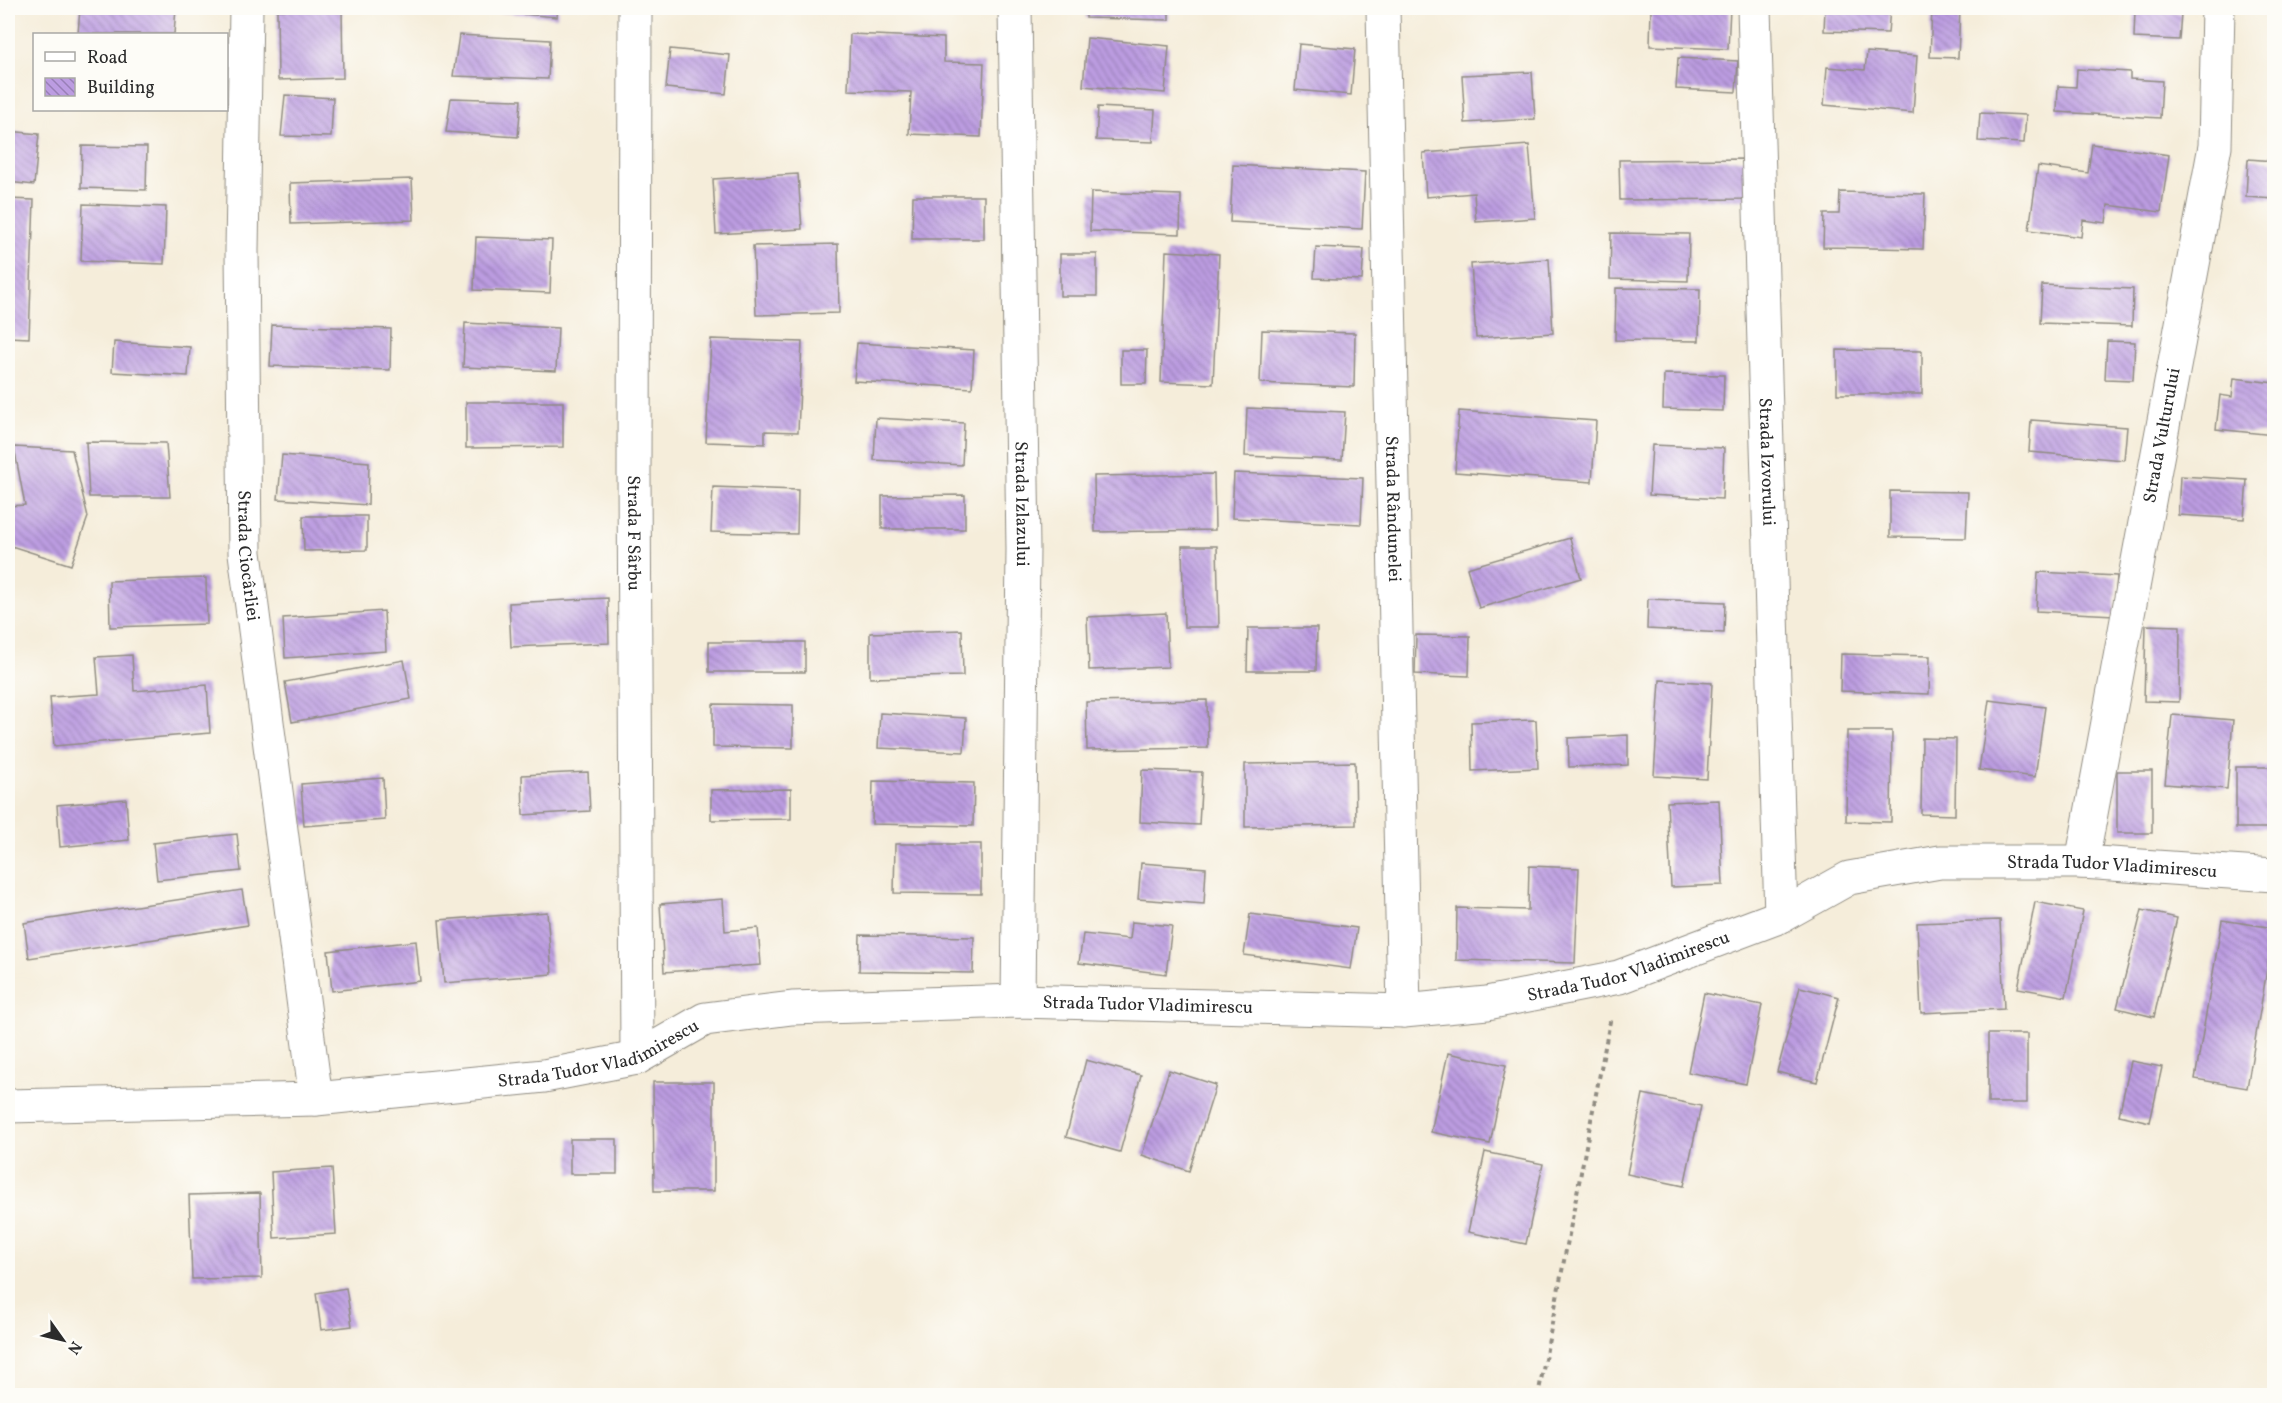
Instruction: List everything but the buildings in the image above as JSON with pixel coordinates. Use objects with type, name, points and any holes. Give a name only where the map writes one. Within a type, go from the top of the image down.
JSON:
[{"type":"street","name":"Strada Ciocârliei","points":[[246,8],[242,250],[245,553],[316,1099]]},
{"type":"street","name":"Strada F Sârbu","points":[[635,8],[633,473],[637,1058]]},
{"type":"street","name":"Strada Izlazului","points":[[1015,8],[1023,549],[1018,1001]]},
{"type":"street","name":"Strada Rândunelei","points":[[1383,8],[1404,1011]]},
{"type":"street","name":"Strada Izvorului","points":[[1754,8],[1781,916]]},
{"type":"street","name":"Strada Vulturului","points":[[2082,862],[2215,147],[2218,8]]},
{"type":"street","name":"Strada Tudor Vladimirescu","points":[[8,1106],[316,1099],[544,1076],[637,1058],[705,1019],[792,1008],[1018,1001],[1404,1011],[1486,1003],[1619,977],[1781,916],[1849,878],[1940,862],[2082,862],[2274,875]]},
{"type":"path","points":[[1538,1395],[1619,977]]}]
